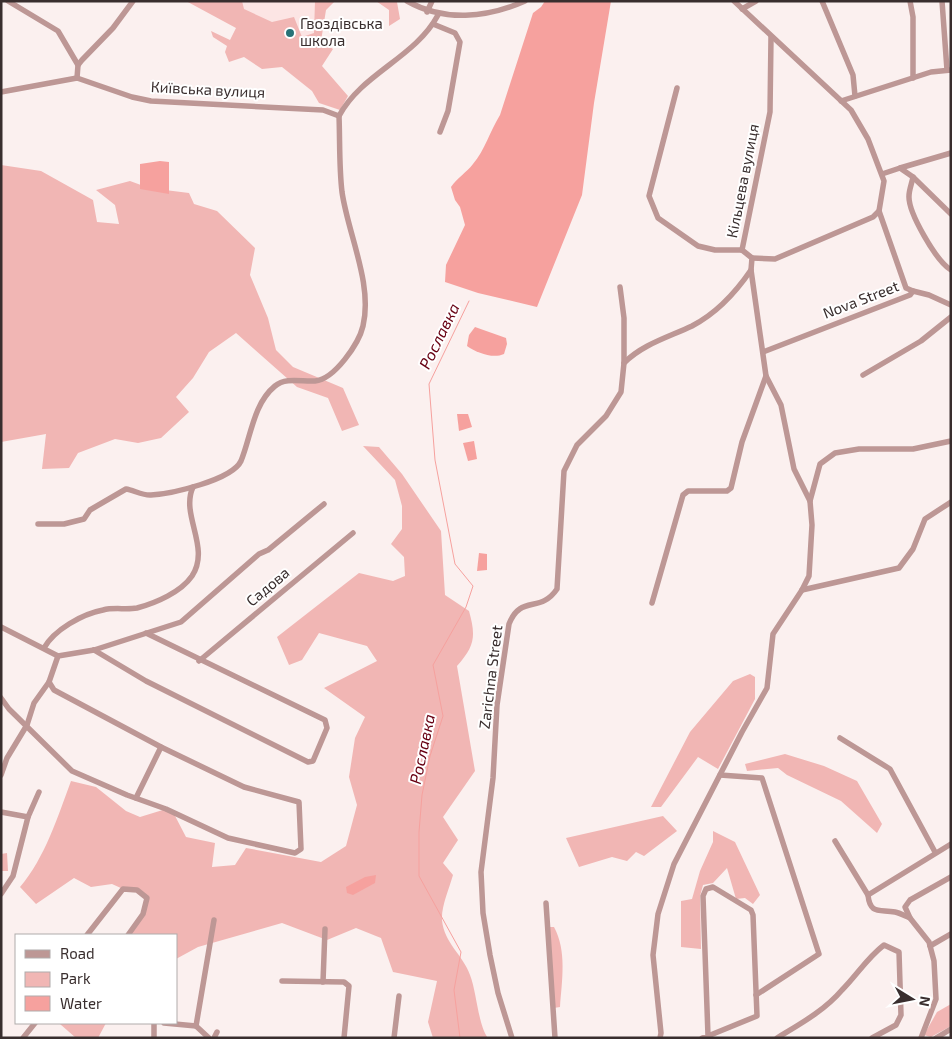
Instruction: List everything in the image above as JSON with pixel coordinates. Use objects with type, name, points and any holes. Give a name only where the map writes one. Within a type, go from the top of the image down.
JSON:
[{"type":"street","points":[[8,1],[58,30],[78,65],[77,78]]},
{"type":"street","points":[[78,65],[114,28],[133,1]]},
{"type":"street","points":[[407,1],[427,12],[438,15],[478,14],[503,9],[525,1]]},
{"type":"street","points":[[427,12],[432,1]]},
{"type":"street","points":[[734,1],[851,110],[868,139],[882,174],[884,188],[879,211],[865,221],[775,259],[752,258],[742,250]]},
{"type":"street","points":[[822,1],[853,75],[855,96]]},
{"type":"street","points":[[910,1],[913,18],[914,78]]},
{"type":"street","points":[[841,101],[914,78],[949,70],[942,1]]},
{"type":"street","points":[[742,9],[752,2]]},
{"type":"street","points":[[38,524],[64,524],[84,519],[90,510],[126,489],[149,496],[193,487],[234,470],[238,466],[250,429],[268,393],[284,381],[318,381],[343,362],[360,336],[365,318],[366,297],[342,192],[339,116],[362,88],[404,56],[428,32],[438,15]]},
{"type":"street","points":[[433,24],[455,33],[460,42],[448,112],[440,132]]},
{"type":"street","name":"Кільцева вулиця","points":[[677,88],[649,196],[658,218],[698,246],[715,250],[742,250],[770,112],[771,37]]},
{"type":"street","name":"Київська вулиця","points":[[1,92],[77,78],[151,101],[323,110],[339,116]]},
{"type":"street","points":[[882,174],[951,153]]},
{"type":"street","points":[[900,168],[913,177],[951,214]]},
{"type":"street","points":[[913,177],[909,198],[927,244],[942,265],[951,270]]},
{"type":"street","name":"Nova Street","points":[[763,352],[910,295],[913,291],[906,288],[879,211]]},
{"type":"street","points":[[752,258],[751,270],[766,376],[781,405],[794,469],[810,501]]},
{"type":"street","points":[[624,363],[648,346],[694,325],[715,310],[740,286],[751,270]]},
{"type":"street","name":"Zarichna Street","points":[[512,1038],[498,993],[483,913],[482,872],[493,778],[497,705],[509,624],[512,616],[521,606],[544,603],[551,598],[557,589],[564,471],[577,445],[606,416],[622,392],[624,318],[620,287]]},
{"type":"street","points":[[913,291],[929,295],[951,305]]},
{"type":"street","points":[[862,375],[921,341],[951,317]]},
{"type":"street","points":[[652,603],[684,495],[688,491],[727,491],[731,488],[742,442],[766,376]]},
{"type":"street","points":[[660,1038],[654,955],[658,914],[674,864],[767,688],[773,634],[802,590],[809,574],[812,525],[810,501],[820,464],[835,453],[859,448],[913,449],[951,441]]},
{"type":"street","points":[[44,648],[50,638],[64,627],[103,610],[136,608],[169,596],[191,577],[198,564],[199,551],[190,501],[193,487]]},
{"type":"street","points":[[802,590],[899,568],[913,549],[924,518],[951,502]]},
{"type":"street","points":[[1,627],[58,656],[94,650],[181,622],[259,554],[268,550],[324,504]]},
{"type":"street","name":"Садова","points":[[199,661],[353,533]]},
{"type":"street","points":[[94,650],[146,681],[305,760],[313,761],[327,728],[325,720],[199,661],[146,633]]},
{"type":"street","points":[[1,775],[4,761],[27,725],[34,703],[48,682],[58,656]]},
{"type":"street","points":[[1,698],[9,709],[72,771],[136,798],[166,808],[228,838],[295,854],[301,849],[299,802],[244,787],[161,747],[54,690],[48,682]]},
{"type":"street","points":[[1,708],[9,709]]},
{"type":"street","points":[[840,738],[890,769],[935,852]]},
{"type":"street","points":[[136,798],[161,747]]},
{"type":"street","points":[[720,775],[762,778],[819,954],[756,995]]},
{"type":"street","points":[[1,894],[13,876],[28,817],[39,792]]},
{"type":"street","points":[[1,812],[28,817]]},
{"type":"street","points":[[835,841],[868,895],[869,904],[875,910],[896,912],[910,918]]},
{"type":"street","points":[[868,895],[935,852],[951,844]]},
{"type":"street","points":[[921,1038],[936,999],[934,962],[930,946],[910,918],[905,907],[910,900],[951,877]]},
{"type":"street","points":[[713,887],[750,910],[753,915],[757,1016],[705,1037],[703,896],[706,889],[713,887]]},
{"type":"street","points":[[88,934],[123,889],[137,890],[147,898],[143,914],[129,934]]},
{"type":"street","points":[[546,903],[554,1038]]},
{"type":"street","points":[[196,1026],[214,920]]},
{"type":"street","points":[[323,982],[325,928]]},
{"type":"street","points":[[930,946],[951,934]]},
{"type":"street","points":[[777,1038],[817,1014],[842,991],[869,957],[884,945],[899,952],[901,1015],[896,1025],[872,1038]]},
{"type":"street","points":[[282,981],[344,982],[349,986],[344,1038]]},
{"type":"street","points":[[394,1038],[399,996]]},
{"type":"street","points":[[23,1038],[34,1024]]},
{"type":"street","points":[[154,1024],[154,1038]]},
{"type":"street","points":[[175,1024],[196,1026],[209,1038]]},
{"type":"street","points":[[936,1038],[951,1029]]},
{"type":"shaded area","name":"Гвоздівська школа","points":[[224,1],[318,1],[316,54]]},
{"type":"green space","points":[[186,1],[242,1],[244,9],[272,22],[294,17],[302,37],[314,33],[315,1],[335,1],[326,10],[321,41],[333,49],[322,66],[348,96],[340,110],[319,103],[312,91],[282,67],[262,69],[244,57],[229,62],[225,52],[227,46],[213,37],[211,31],[230,40],[236,28]]},
{"type":"green space","points":[[376,1],[397,2],[400,19],[389,26],[389,10]]},
{"type":"green space","points":[[1,165],[41,171],[93,200],[97,222],[119,224],[115,205],[96,190],[130,181],[149,188],[189,193],[194,204],[217,211],[255,248],[250,275],[268,318],[276,350],[293,367],[343,388],[359,425],[342,431],[328,398],[297,387],[236,333],[209,352],[193,378],[176,397],[189,412],[161,438],[138,443],[115,439],[78,453],[69,468],[42,469],[46,434],[1,442]]},
{"type":"green space","points":[[363,446],[379,447],[402,474],[441,531],[445,595],[469,611],[473,627],[471,646],[457,666],[475,771],[443,817],[458,840],[443,863],[453,875],[444,904],[442,920],[446,935],[470,975],[482,1025],[488,1038],[433,1038],[428,1022],[437,981],[393,972],[381,938],[356,928],[327,940],[282,923],[198,947],[178,958],[178,934],[129,934],[143,914],[147,898],[137,890],[123,889],[112,884],[91,887],[74,878],[36,904],[20,887],[29,876],[44,850],[71,781],[96,787],[126,811],[140,817],[166,809],[173,812],[186,837],[215,843],[212,867],[235,865],[246,848],[321,862],[346,846],[357,805],[349,777],[355,738],[365,717],[324,688],[377,661],[367,646],[319,633],[302,660],[289,665],[277,637],[359,573],[393,581],[405,576],[404,557],[391,544],[402,529],[402,506],[395,480]]},
{"type":"green space","points":[[750,674],[755,677],[755,699],[718,769],[698,757],[661,807],[651,807],[690,732],[733,681]]},
{"type":"green space","points":[[785,754],[824,766],[857,781],[882,824],[877,833],[841,801],[787,775],[778,768],[747,771],[745,764]]},
{"type":"green space","points":[[663,816],[677,831],[644,856],[636,852],[627,861],[612,857],[579,867],[566,838]]},
{"type":"green space","points":[[713,831],[735,842],[760,895],[753,904],[745,898],[736,899],[727,868],[713,883],[703,885],[700,896],[701,949],[681,947],[681,901],[692,899],[700,871],[713,842]]},
{"type":"green space","points":[[7,853],[8,871],[1,871],[1,854]]},
{"type":"green space","points":[[549,927],[554,927],[561,946],[562,956],[560,1007],[554,1008]]},
{"type":"green space","points":[[951,1004],[951,1026],[931,1037],[924,1035],[937,1012]]},
{"type":"green space","points":[[60,1024],[105,1024],[98,1038],[76,1038]]},
{"type":"water","points":[[545,1],[611,1],[594,103],[582,195],[537,307],[478,293],[445,282],[446,265],[465,225],[460,207],[455,200],[451,187],[473,164],[484,147],[500,115],[533,13]]},
{"type":"water","points":[[160,161],[169,162],[169,194],[140,189],[140,164]]},
{"type":"water","points":[[475,327],[506,338],[507,344],[504,354],[495,356],[485,354],[467,346],[469,335]]},
{"type":"water","points":[[457,414],[468,414],[472,427],[459,431]]},
{"type":"water","points":[[474,441],[477,459],[468,461],[463,443]]},
{"type":"water","points":[[479,553],[487,554],[487,570],[477,571]]},
{"type":"water","points":[[376,875],[375,883],[353,895],[347,893],[346,887],[365,877]]},
{"type":"waterway","name":"Рославка","points":[[460,1038],[454,990],[461,952],[419,876],[419,832],[422,795],[430,756],[443,716],[433,665],[466,607],[473,586],[455,564],[435,460],[429,384],[469,301]]},
{"type":"place","name":"Гвоздівська школа","points":[[290,33]]}]
